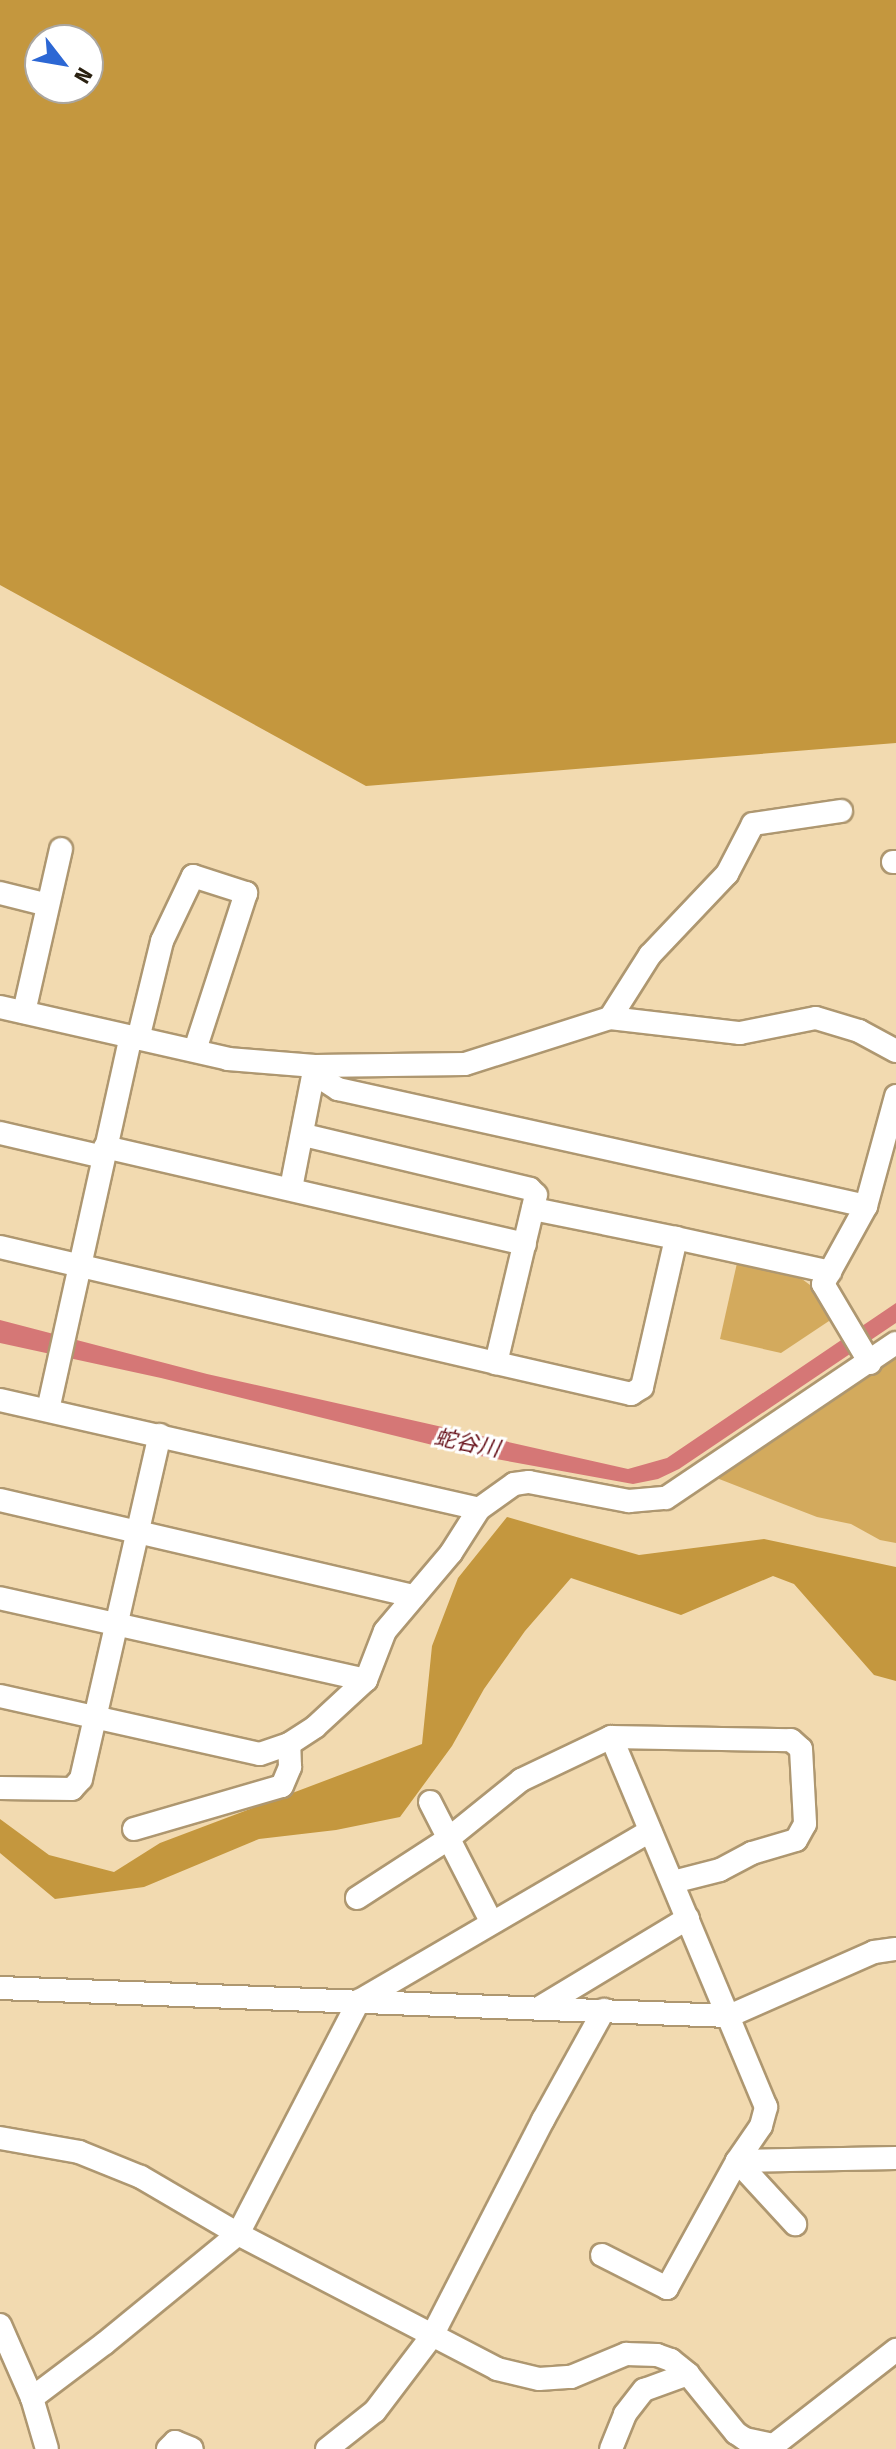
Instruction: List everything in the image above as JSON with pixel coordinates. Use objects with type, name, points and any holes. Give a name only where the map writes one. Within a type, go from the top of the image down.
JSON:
[{"type":"street","points":[[610,1018],[650,955],[727,874],[753,824],[841,811]]},
{"type":"street","points":[[24,1012],[61,849]]},
{"type":"street","points":[[48,1410],[104,1152],[134,1038],[162,941],[193,876],[246,893],[195,1050]]},
{"type":"street","points":[[0,893],[48,905]]},
{"type":"street","points":[[0,1007],[228,1059],[315,1066],[465,1064],[610,1018],[740,1033],[816,1018],[859,1031],[896,1051]]},
{"type":"street","points":[[291,1188],[304,1135],[315,1066]]},
{"type":"street","points":[[315,1066],[324,1080],[338,1089],[866,1206]]},
{"type":"street","points":[[868,1359],[823,1284],[866,1206],[896,1096]]},
{"type":"street","points":[[0,1133],[291,1188],[525,1244]]},
{"type":"street","points":[[304,1135],[530,1189],[536,1195],[496,1363]]},
{"type":"street","points":[[533,1209],[830,1272]]},
{"type":"street","points":[[0,1247],[631,1394],[642,1387],[676,1238]]},
{"type":"street","points":[[0,1696],[260,1754],[289,1744],[315,1727],[366,1680],[385,1631],[451,1553],[479,1509],[514,1484],[529,1482],[629,1501],[666,1498],[896,1343]]},
{"type":"street","points":[[0,1400],[479,1509]]},
{"type":"street","points":[[0,1788],[72,1789],[81,1779],[160,1435]]},
{"type":"street","points":[[0,1500],[414,1596]]},
{"type":"street","points":[[0,1598],[366,1680]]},
{"type":"street","points":[[602,2255],[667,2288],[737,2161],[761,2126],[766,2107],[611,1737]]},
{"type":"street","points":[[357,1898],[448,1839],[521,1780],[611,1737],[791,1740],[801,1749],[805,1824],[796,1840],[752,1853],[720,1870],[673,1882]]},
{"type":"street","points":[[134,1829],[282,1786],[290,1767],[289,1744]]},
{"type":"street","points":[[430,1802],[491,1921]]},
{"type":"street","points":[[32,2398],[105,2343],[238,2234],[359,2001],[491,1921],[650,1831]]},
{"type":"street","points":[[539,2008],[688,1918]]},
{"type":"street","points":[[0,1988],[729,2016],[874,1952],[896,1949]]},
{"type":"street","points":[[327,2449],[375,2411],[432,2336],[543,2120],[604,2010]]},
{"type":"street","points":[[0,2138],[79,2152],[113,2164],[238,2234],[497,2369],[539,2379],[571,2377],[626,2354],[657,2355],[671,2360],[688,2374],[736,2433],[745,2439],[774,2445],[896,2350]]},
{"type":"street","points":[[737,2161],[896,2158]]},
{"type":"street","points":[[737,2161],[795,2224]]},
{"type":"street","points":[[0,2325],[32,2398],[47,2449]]},
{"type":"street","points":[[611,2449],[625,2414],[644,2390],[688,2374]]},
{"type":"street","points":[[168,2449],[175,2442],[192,2449]]},
{"type":"shaded area","points":[[0,0],[896,0],[896,743],[366,786],[0,585]]},
{"type":"shaded area","points":[[737,1263],[798,1276],[810,1285],[832,1319],[781,1353],[720,1339]]},
{"type":"shaded area","points":[[896,1354],[896,1543],[880,1540],[851,1524],[817,1517],[714,1477]]},
{"type":"shaded area","points":[[507,1517],[639,1555],[764,1539],[896,1567],[896,1681],[874,1675],[794,1584],[773,1576],[681,1615],[571,1578],[525,1631],[484,1689],[452,1746],[400,1817],[336,1830],[259,1839],[144,1887],[55,1899],[0,1853],[0,1819],[49,1855],[114,1872],[160,1843],[422,1744],[432,1646],[458,1578]]},
{"type":"water","name":"蛇谷川","points":[[896,1303],[896,1323],[679,1469],[658,1479],[633,1484],[469,1454],[161,1378],[0,1343],[0,1320],[207,1374],[628,1469],[667,1458]]}]
